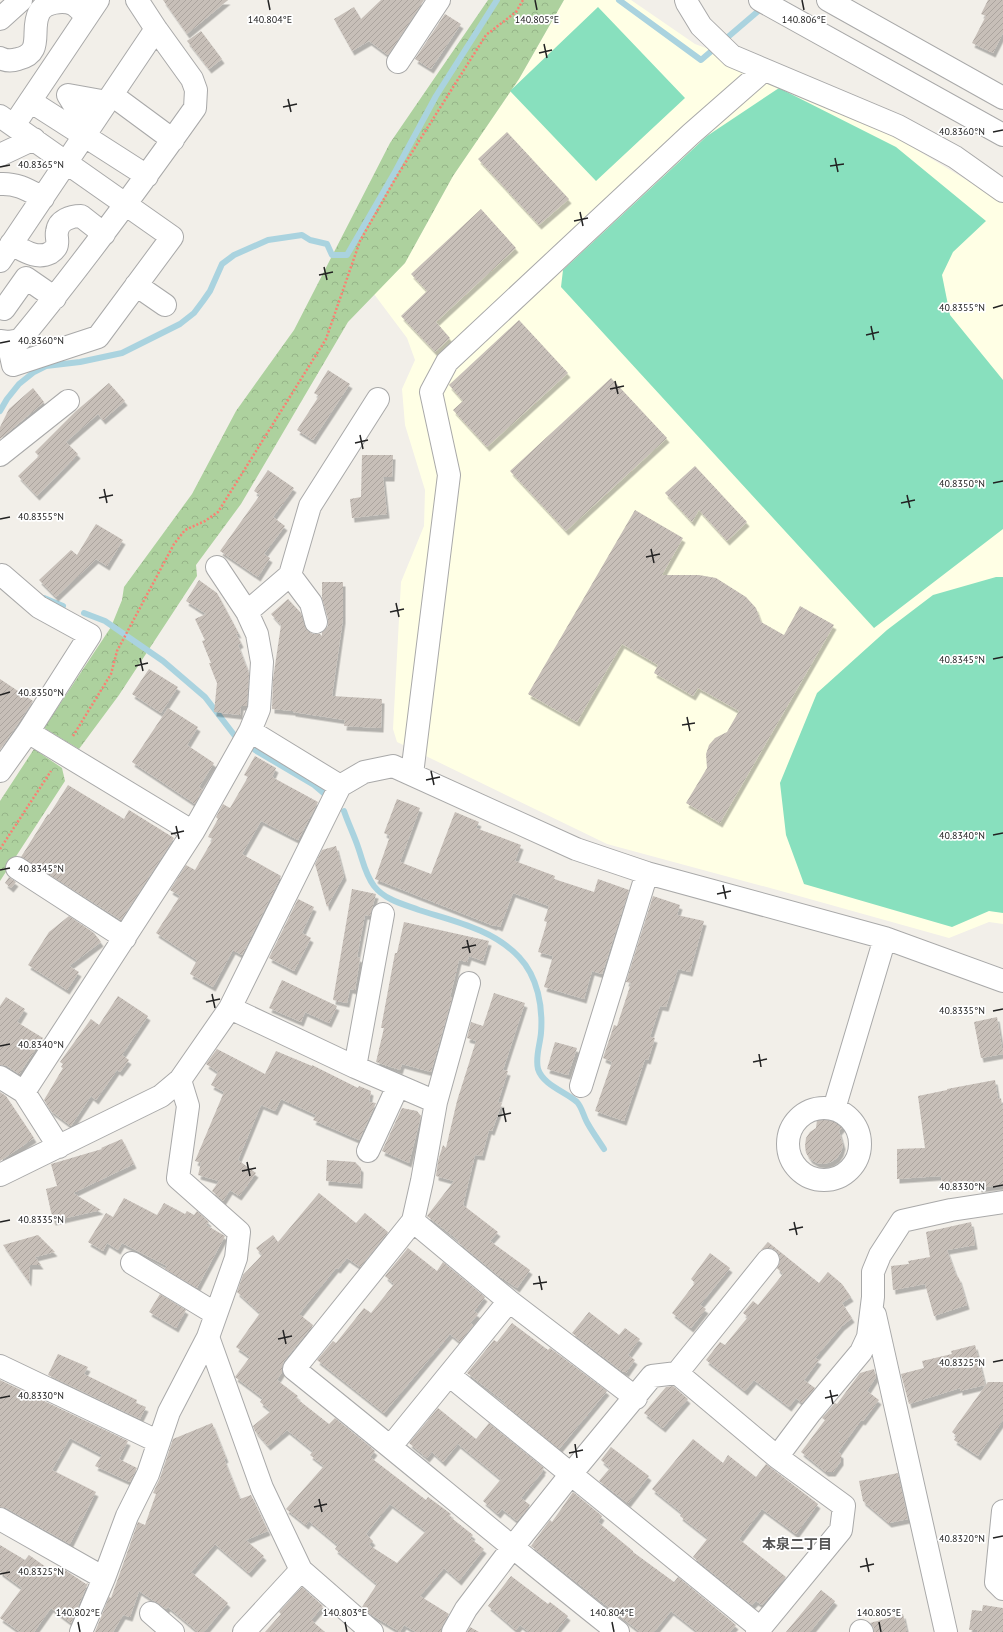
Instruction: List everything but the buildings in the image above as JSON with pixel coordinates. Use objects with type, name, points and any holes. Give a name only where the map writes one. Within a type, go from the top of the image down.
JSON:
[{"type":"street","points":[[0,19],[21,0]]},
{"type":"street","points":[[0,58],[4,60],[15,60],[24,58],[32,52],[35,45],[38,13],[43,7],[55,2],[93,8],[30,101],[7,120],[34,140],[126,205],[172,237],[98,337],[6,370],[4,342],[20,340],[55,298],[126,205],[195,108],[196,90],[192,79],[137,0]]},
{"type":"street","points":[[398,62],[439,0]]},
{"type":"street","points":[[686,0],[701,26],[732,56],[898,126],[955,157],[1003,191]]},
{"type":"street","points":[[760,0],[1003,134]]},
{"type":"street","points":[[828,0],[1003,98]]},
{"type":"street","points":[[104,234],[81,216],[74,216],[67,218],[60,224],[57,230],[57,245],[53,251],[46,255],[35,256],[6,252],[156,29]]},
{"type":"street","points":[[412,774],[449,475],[431,392],[447,362],[691,134],[764,70]]},
{"type":"street","points":[[87,133],[68,95],[110,99],[173,140]]},
{"type":"street","points":[[30,101],[117,149],[147,176]]},
{"type":"street","points":[[0,155],[34,140]]},
{"type":"street","points":[[0,184],[21,186],[43,198]]},
{"type":"street","points":[[0,307],[4,309],[26,278],[55,298]]},
{"type":"street","points":[[136,285],[165,305]]},
{"type":"street","points":[[247,612],[290,575],[310,506],[378,399]]},
{"type":"street","points":[[0,455],[68,401]]},
{"type":"street","points":[[24,1092],[193,832],[250,731],[259,709],[262,662],[257,634],[247,612],[217,566]]},
{"type":"street","points":[[0,577],[2,575],[39,607],[90,635],[28,732],[0,771]]},
{"type":"street","points":[[290,575],[312,603],[316,622]]},
{"type":"street","points":[[250,731],[340,786]]},
{"type":"street","points":[[28,732],[193,832]]},
{"type":"street","points":[[0,1175],[161,1096],[180,1080],[230,1008],[340,786],[364,772],[393,766],[576,849],[647,873],[885,938],[1003,981]]},
{"type":"street","points":[[17,868],[125,938]]},
{"type":"street","points":[[581,1086],[647,873]]},
{"type":"street","points":[[355,1067],[383,914]]},
{"type":"street","points":[[834,1109],[885,938]]},
{"type":"street","points":[[469,983],[436,1102],[422,1181],[413,1221],[294,1369],[391,1446],[512,1548],[618,1632]]},
{"type":"street","points":[[230,1008],[355,1067],[436,1102]]},
{"type":"street","points":[[0,1077],[24,1092],[58,1147]]},
{"type":"street","points":[[81,1632],[104,1578],[127,1516],[148,1474],[169,1412],[208,1337],[236,1258],[240,1232],[178,1178],[188,1106],[180,1080]]},
{"type":"street","points":[[368,1150],[398,1086]]},
{"type":"street","points":[[777,1457],[810,1413],[861,1352],[868,1337],[872,1303],[873,1272],[880,1255],[902,1221],[951,1210],[1003,1202]]},
{"type":"street","points":[[413,1221],[509,1301],[636,1398]]},
{"type":"street","points":[[453,1632],[466,1609],[512,1548],[571,1474],[636,1398],[652,1376],[677,1373],[768,1260]]},
{"type":"street","points":[[132,1263],[216,1314]]},
{"type":"street","points":[[391,1446],[509,1301]]},
{"type":"street","points":[[872,1303],[946,1632]]},
{"type":"street","points":[[208,1337],[262,1488],[301,1570],[372,1632]]},
{"type":"street","points":[[0,1366],[160,1442]]},
{"type":"street","points":[[449,1375],[571,1474],[758,1630],[841,1530],[844,1506],[777,1457],[677,1373]]},
{"type":"street","points":[[1003,1511],[996,1582],[1003,1589]]},
{"type":"street","points":[[0,1519],[104,1578]]},
{"type":"street","points":[[244,1632],[301,1570]]},
{"type":"street","points":[[151,1613],[173,1632]]},
{"type":"path","points":[[123,639],[174,544],[185,530],[205,521],[218,512],[271,429],[326,338],[360,241],[397,176],[486,35],[516,12],[523,0]]},
{"type":"shaded area","points":[[564,0],[631,0],[695,44],[784,77],[907,144],[1003,202],[1003,924],[989,922],[949,938],[607,844],[397,742],[393,729],[401,582],[424,526],[425,490],[405,425],[402,389],[415,360],[407,338],[374,294],[405,263],[453,176],[519,79]]},
{"type":"green space","points":[[488,0],[564,0],[519,79],[453,176],[405,263],[348,322],[241,504],[196,565],[197,576],[119,695],[79,749],[44,728],[111,627],[122,600],[124,587],[192,494],[236,411],[294,330],[390,143]]},
{"type":"green space","points":[[598,7],[685,98],[596,181],[510,91]]},
{"type":"green space","points":[[779,88],[896,147],[986,221],[953,252],[942,275],[950,315],[1003,380],[1003,529],[874,628],[561,287],[563,270],[707,136]]},
{"type":"green space","points":[[996,577],[1003,577],[1003,913],[989,911],[952,927],[804,884],[786,835],[780,783],[817,693],[887,630],[933,595]]},
{"type":"green space","points":[[34,749],[62,768],[65,781],[0,881],[0,801]]},
{"type":"waterway","points":[[0,411],[19,384],[34,372],[46,366],[80,362],[122,353],[180,324],[194,313],[210,291],[222,264],[234,255],[268,240],[302,235],[310,240],[327,244],[332,255],[347,255],[395,172],[436,96],[497,0]]},
{"type":"waterway","points":[[619,0],[701,60],[763,7]]},
{"type":"waterway","points":[[44,598],[63,606]]},
{"type":"waterway","points":[[84,613],[105,621],[163,661],[205,697],[235,736]]},
{"type":"waterway","points":[[255,750],[314,785],[327,796]]},
{"type":"waterway","points":[[344,811],[366,872],[378,891],[383,895],[401,903],[459,922],[485,933],[509,947],[519,957],[531,974],[540,1003],[541,1023],[537,1056],[538,1069],[545,1080],[577,1102],[592,1131],[604,1149]]},
{"type":"district","name":"本泉二丁目","points":[[797,1544]]}]
